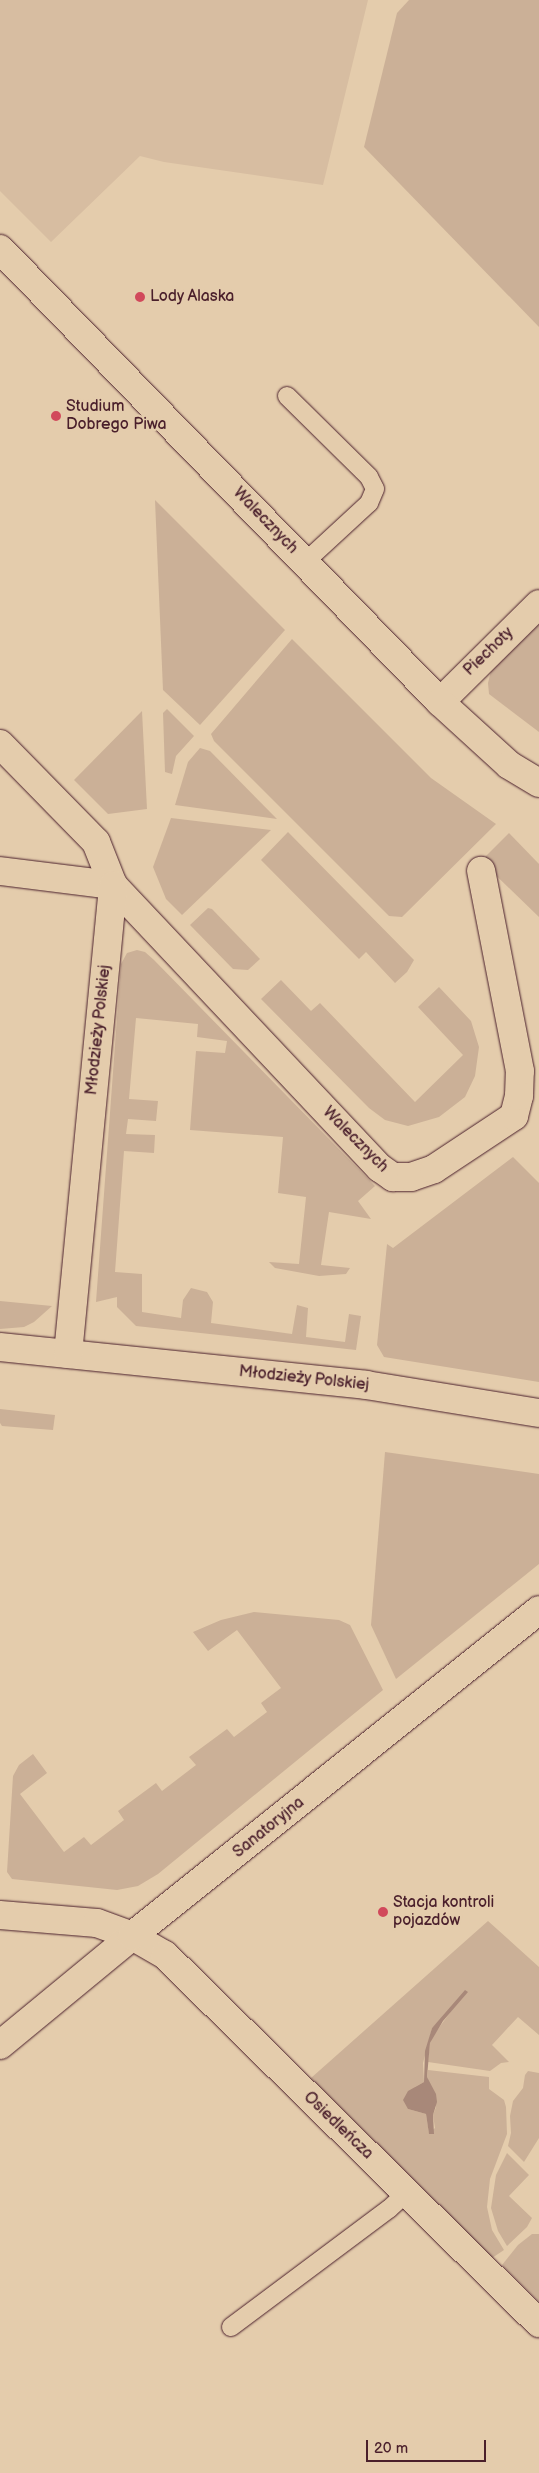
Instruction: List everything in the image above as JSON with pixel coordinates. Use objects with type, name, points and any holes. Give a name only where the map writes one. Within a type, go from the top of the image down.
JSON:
[{"type":"street","name":"Walecznych","points":[[0,249],[440,702],[509,765],[539,783]]},
{"type":"street","name":"Piechoty","points":[[440,702],[539,604]]},
{"type":"street","points":[[0,744],[96,842],[113,885],[0,870]]},
{"type":"street","name":"Walecznych","points":[[113,885],[380,1168],[393,1177],[411,1177],[434,1169],[514,1116],[519,1096],[520,1071],[481,871]]},
{"type":"street","name":"Młodzieży Polskiej","points":[[68,1354],[113,885]]},
{"type":"street","name":"Młodzieży Polskiej","points":[[0,1347],[366,1386],[539,1413]]},
{"type":"street","name":"Sanatoryjna","points":[[0,2045],[132,1936],[539,1610]]},
{"type":"street","name":"Osiedleńcza","points":[[0,1915],[96,1923],[132,1936],[165,1956],[539,2323]]},
{"type":"lane","points":[[286,396],[369,478],[375,489],[369,503],[305,562]]},
{"type":"lane","points":[[231,2328],[389,2209],[406,2192]]},
{"type":"shaded area","points":[[0,0],[368,0],[323,185],[164,162],[140,156],[51,242],[0,191]]},
{"type":"shaded area","points":[[409,0],[539,0],[539,327],[364,147],[397,13]]},
{"type":"shaded area","points":[[155,500],[285,630],[200,725],[163,690]]},
{"type":"shaded area","points":[[539,621],[539,732],[489,694],[488,683],[492,667]]},
{"type":"shaded area","points":[[292,639],[431,778],[496,824],[402,917],[389,916],[214,741],[211,734]]},
{"type":"shaded area","points":[[167,709],[194,736],[176,756],[172,774],[165,772],[163,713]]},
{"type":"shaded area","points":[[142,711],[147,809],[108,814],[74,780]]},
{"type":"shaded area","points":[[200,748],[210,751],[277,819],[175,805],[188,762]]},
{"type":"shaded area","points":[[171,818],[271,830],[182,915],[166,899],[153,867]]},
{"type":"shaded area","points":[[288,832],[414,960],[407,972],[395,983],[366,952],[359,959],[261,860]]},
{"type":"shaded area","points":[[509,833],[539,864],[539,917],[481,861]]},
{"type":"shaded area","points":[[208,908],[212,909],[260,959],[248,970],[233,969],[190,925]]},
{"type":"shaded area","points":[[137,950],[145,952],[154,960],[375,1186],[358,1201],[371,1219],[329,1212],[321,1265],[350,1268],[346,1274],[319,1276],[275,1268],[269,1262],[299,1264],[306,1197],[278,1193],[283,1137],[190,1130],[196,1051],[225,1053],[227,1041],[197,1037],[198,1024],[136,1018],[129,1099],[158,1101],[156,1121],[128,1119],[126,1134],[155,1135],[154,1153],[124,1151],[115,1272],[142,1274],[142,1312],[181,1318],[183,1300],[191,1288],[207,1292],[213,1302],[211,1323],[292,1334],[297,1305],[308,1308],[306,1337],[345,1342],[349,1314],[361,1316],[356,1350],[136,1326],[117,1307],[117,1297],[96,1302],[121,964],[127,953]]},
{"type":"shaded area","points":[[281,980],[311,1011],[320,1003],[415,1102],[463,1055],[418,1007],[439,987],[471,1021],[479,1047],[475,1076],[465,1097],[439,1117],[408,1126],[385,1120],[369,1108],[261,999]]},
{"type":"shaded area","points":[[513,1157],[539,1183],[539,1382],[384,1357],[377,1345],[387,1244],[393,1248]]},
{"type":"shaded area","points":[[0,1301],[52,1306],[34,1322],[24,1327],[0,1329]]},
{"type":"shaded area","points":[[0,1409],[55,1415],[53,1430],[2,1426],[0,1423]]},
{"type":"shaded area","points":[[385,1452],[539,1474],[539,1564],[396,1679],[371,1625]]},
{"type":"shaded area","points":[[254,1612],[339,1620],[350,1625],[383,1690],[158,1874],[138,1886],[117,1890],[12,1879],[7,1872],[13,1776],[19,1765],[33,1754],[47,1773],[20,1794],[64,1852],[84,1837],[91,1845],[124,1820],[118,1811],[156,1783],[162,1791],[196,1765],[189,1757],[227,1729],[234,1737],[267,1712],[261,1703],[281,1688],[237,1630],[208,1651],[193,1632],[221,1620]]},
{"type":"shaded area","points":[[488,1921],[539,1967],[539,2035],[518,2017],[492,2045],[509,2062],[501,2063],[490,2071],[428,2062],[430,2043],[433,2036],[454,2007],[432,2028],[423,2063],[424,2082],[415,2087],[408,2109],[426,2114],[429,2133],[435,2128],[433,2115],[436,2107],[427,2077],[428,2070],[489,2077],[489,2089],[504,2100],[507,2134],[490,2179],[487,2207],[492,2230],[504,2250],[492,2258],[311,2078]]},
{"type":"shaded area","points":[[465,1990],[468,1992],[443,2021],[430,2043],[427,2077],[436,2094],[437,2102],[433,2115],[434,2134],[429,2134],[426,2114],[408,2109],[403,2100],[408,2091],[424,2082],[425,2051],[432,2028]]},
{"type":"shaded area","points":[[528,2071],[539,2073],[539,2138],[524,2162],[508,2146],[511,2133],[510,2116],[513,2101],[523,2088],[525,2075]]},
{"type":"shaded area","points":[[507,2153],[529,2175],[509,2196],[532,2218],[527,2227],[507,2246],[498,2231],[491,2208],[496,2175]]},
{"type":"shaded area","points":[[532,2234],[539,2234],[539,2302],[502,2265],[518,2245]]},
{"type":"place","name":"Lody Alaska","points":[[140,297]]},
{"type":"place","name":"Studium Dobrego Piwa","points":[[56,416]]},
{"type":"place","name":"Stacja kontroli pojazdów","points":[[383,1912]]}]
